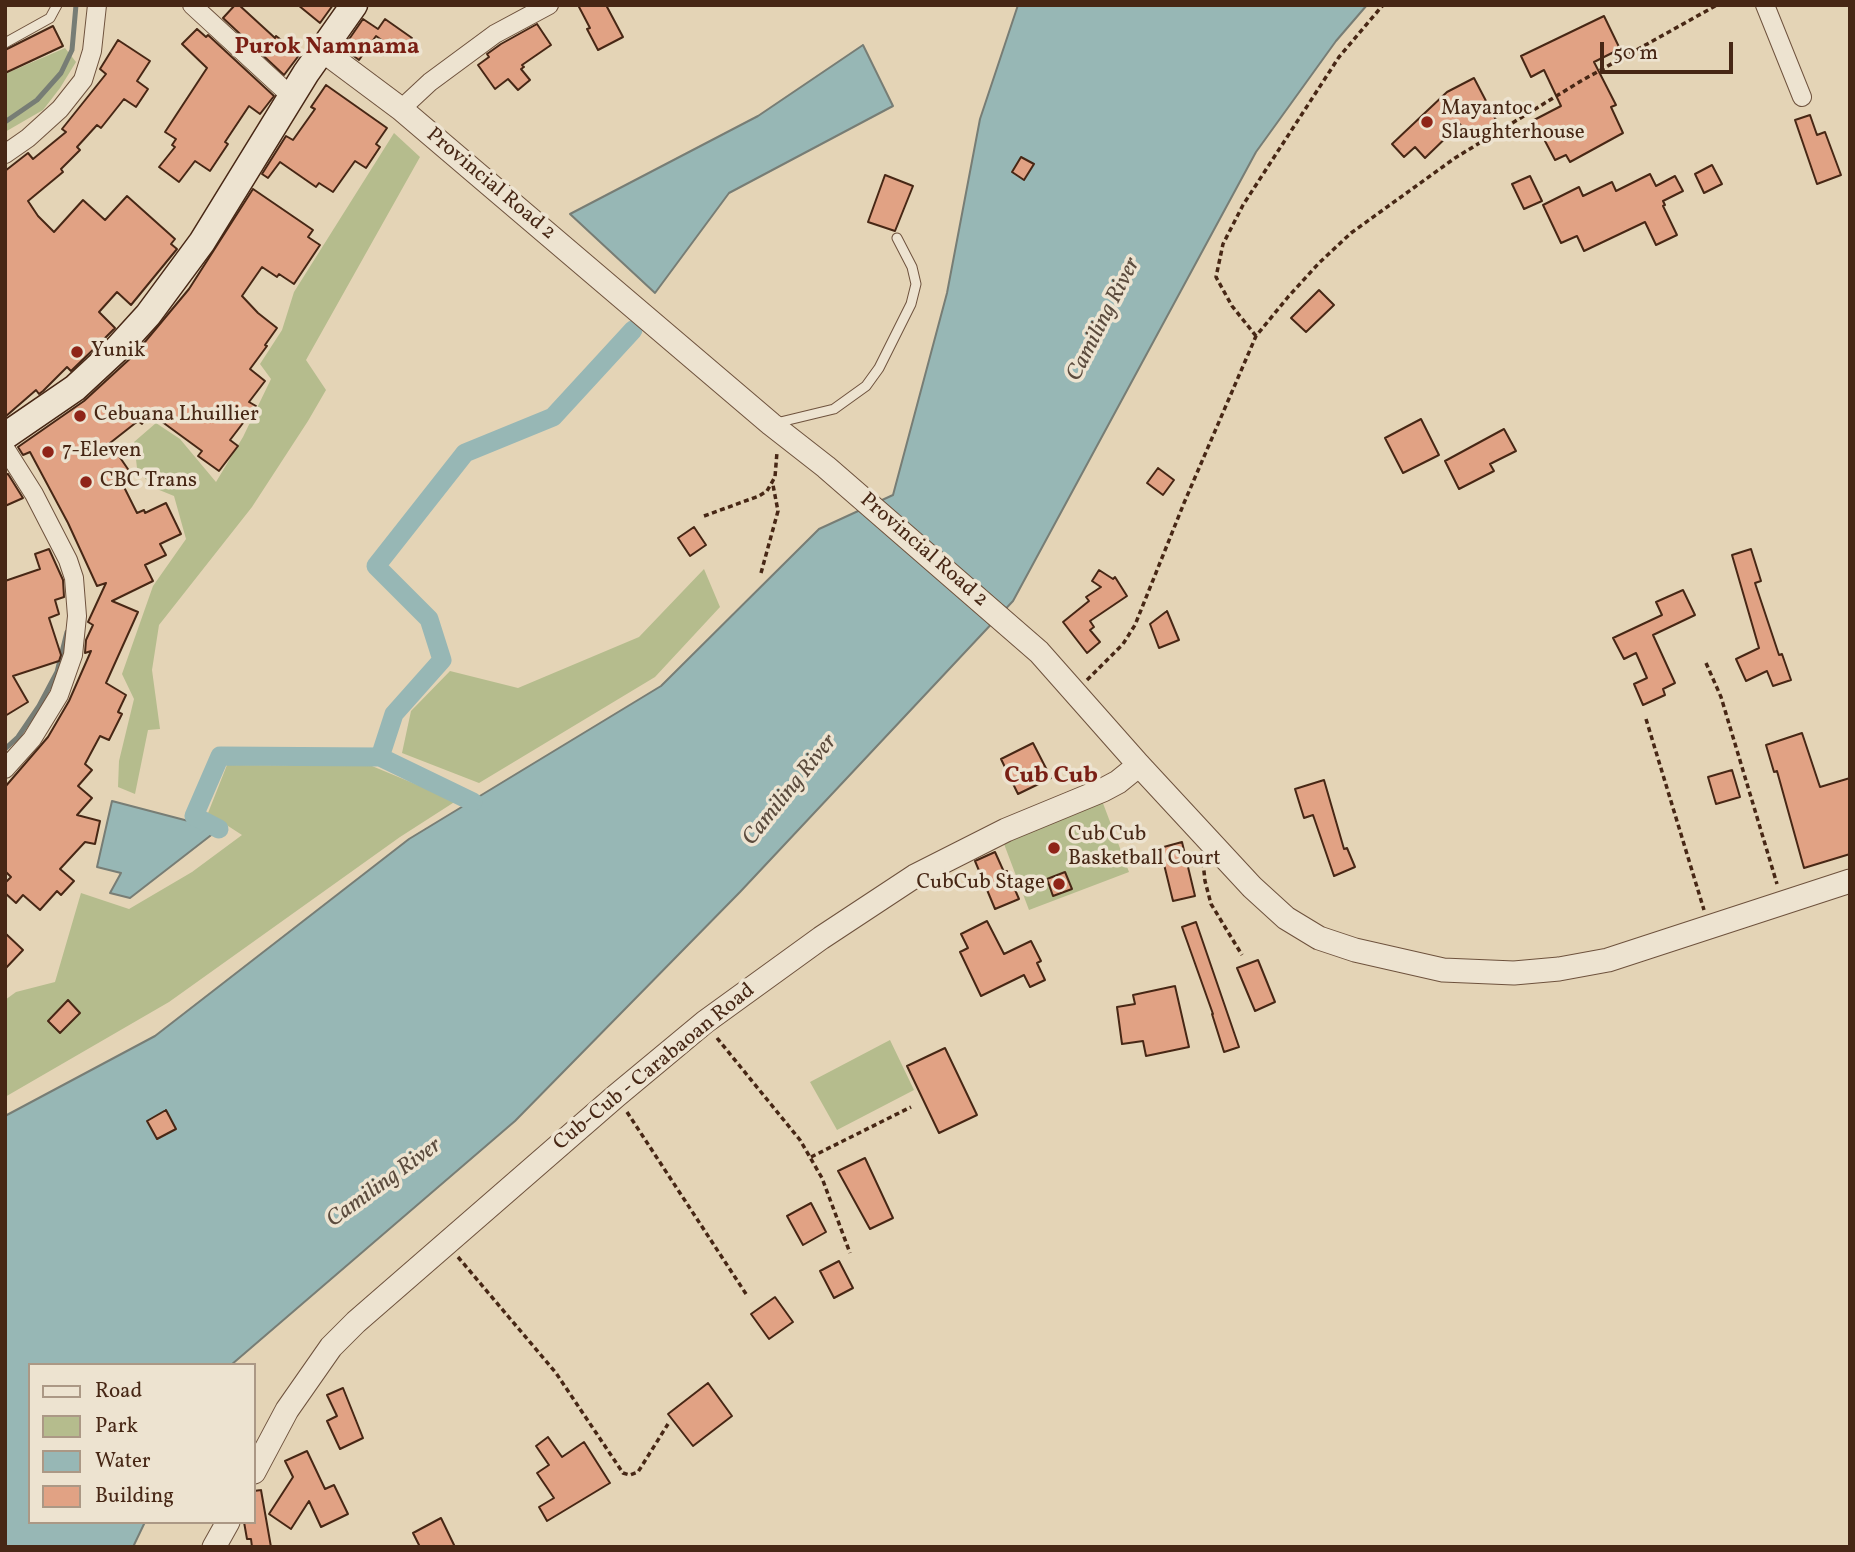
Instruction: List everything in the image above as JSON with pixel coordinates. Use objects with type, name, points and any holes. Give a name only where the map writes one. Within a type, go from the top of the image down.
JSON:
[{"type":"main road","points":[[7,449],[117,349],[177,279],[291,96],[354,5]]},
{"type":"street","points":[[5,154],[28,138],[60,109],[83,79],[92,51],[97,5]]},
{"type":"street","points":[[192,5],[291,96]]},
{"type":"street","points":[[401,109],[430,82],[495,34],[549,5]]},
{"type":"street","points":[[1765,5],[1802,97]]},
{"type":"street","name":"Provincial Road 2","points":[[323,50],[401,109],[774,427],[825,467],[1039,652],[1252,887],[1286,918],[1319,938],[1355,950],[1432,968],[1514,972],[1559,969],[1608,960],[1850,881]]},
{"type":"street","points":[[5,769],[32,739],[59,695],[73,655],[77,625],[74,578],[68,560],[7,449]]},
{"type":"street","name":"Cub-Cub - Carabaoan Road","points":[[256,1468],[287,1410],[331,1347],[356,1322],[616,1096],[705,1023],[821,938],[915,876],[1006,830],[1103,790],[1139,765]]},
{"type":"street","points":[[214,1547],[227,1524]]},
{"type":"lane","points":[[5,43],[50,18],[57,5]]},
{"type":"lane","points":[[774,427],[834,409],[866,386],[879,368],[911,304],[916,284],[912,267],[897,238]]},
{"type":"path","points":[[1256,336],[1232,306],[1216,277],[1223,244],[1243,205],[1339,57],[1383,5]]},
{"type":"path","points":[[1074,690],[1111,657],[1135,625],[1256,336],[1319,263],[1351,233],[1427,177],[1581,81],[1717,5]]},
{"type":"path","points":[[761,573],[778,511],[773,485],[776,470],[774,427]]},
{"type":"path","points":[[704,516],[759,496],[773,485]]},
{"type":"path","points":[[1706,663],[1721,696],[1782,903]]},
{"type":"path","points":[[1646,719],[1709,928]]},
{"type":"path","points":[[1201,832],[1205,881],[1211,904],[1242,955]]},
{"type":"path","points":[[705,1023],[788,1123],[811,1157],[822,1178],[849,1253]]},
{"type":"path","points":[[616,1096],[748,1297]]},
{"type":"path","points":[[811,1157],[911,1107]]},
{"type":"path","points":[[447,1245],[556,1373],[623,1473],[630,1475],[638,1472],[668,1424]]},
{"type":"green space","points":[[65,48],[76,62],[60,88],[43,110],[5,132],[5,74]]},
{"type":"green space","points":[[394,133],[420,157],[306,360],[326,390],[252,507],[159,625],[152,670],[160,729],[148,730],[135,794],[118,787],[119,761],[134,699],[122,674],[153,586],[186,539],[174,496],[152,487],[137,468],[134,442],[156,423],[180,439],[216,482],[243,437],[271,379],[260,364],[282,330],[294,292]]},
{"type":"green space","points":[[704,569],[720,607],[655,677],[479,783],[402,753],[411,711],[450,671],[518,688],[639,637]]},
{"type":"green space","points":[[227,765],[372,766],[456,801],[400,837],[169,1002],[5,1097],[5,1000],[16,992],[55,982],[81,893],[129,909],[192,872],[242,835],[208,813]]},
{"type":"green space","points":[[1101,798],[1129,872],[1029,910],[1001,836]]},
{"type":"green space","points":[[890,1040],[914,1090],[837,1130],[810,1082]]},
{"type":"water","name":"Camiling River","points":[[1018,5],[1367,5],[1336,41],[1256,152],[1013,601],[740,892],[515,1121],[233,1363],[28,1363],[28,1524],[144,1524],[133,1547],[5,1547],[5,1116],[155,1036],[409,839],[661,686],[819,529],[893,495],[947,293],[980,119]]},
{"type":"water","points":[[863,45],[893,106],[729,193],[655,293],[570,214],[758,116]]},
{"type":"water","points":[[112,801],[219,829],[130,898],[110,893],[121,873],[97,867]]},
{"type":"building","points":[[235,5],[239,5],[275,38],[276,36],[300,54],[284,75],[223,18]]},
{"type":"building","points":[[298,5],[333,5],[320,23]]},
{"type":"building","points":[[578,5],[606,5],[623,37],[598,50]]},
{"type":"building","points":[[1604,16],[1620,49],[1594,62],[1616,105],[1611,107],[1623,133],[1570,162],[1566,155],[1555,160],[1534,120],[1561,106],[1544,70],[1531,77],[1521,56]]},
{"type":"building","points":[[363,19],[378,29],[385,19],[412,38],[401,54],[376,36],[359,60],[343,48]]},
{"type":"building","points":[[537,24],[551,45],[522,65],[524,67],[521,69],[530,80],[518,90],[508,79],[495,89],[478,65],[501,44]]},
{"type":"building","points":[[53,26],[63,46],[5,73],[5,50]]},
{"type":"building","points":[[197,29],[206,37],[208,35],[274,96],[260,114],[249,106],[210,171],[195,161],[179,182],[159,167],[175,147],[172,145],[176,139],[165,132],[207,68],[182,44]]},
{"type":"building","points":[[118,40],[150,61],[137,81],[148,89],[136,107],[124,99],[101,128],[97,125],[77,147],[80,150],[61,169],[63,172],[28,201],[54,232],[83,200],[105,220],[127,196],[175,239],[171,244],[177,249],[131,305],[117,292],[99,312],[115,328],[100,343],[71,371],[67,367],[43,391],[39,394],[36,390],[5,417],[5,171],[28,153],[33,159],[66,132],[62,129],[106,74],[100,69]]},
{"type":"building","points":[[1474,78],[1497,122],[1467,137],[1460,124],[1425,158],[1415,147],[1404,157],[1392,144],[1447,92]]},
{"type":"building","points":[[326,85],[387,128],[376,144],[380,147],[366,168],[355,161],[333,192],[319,183],[316,187],[280,162],[268,178],[262,174],[286,136],[293,140],[315,109],[311,107]]},
{"type":"building","points":[[1810,115],[1817,135],[1825,132],[1841,175],[1817,184],[1795,120]]},
{"type":"building","points":[[1021,157],[1034,164],[1024,180],[1012,172]]},
{"type":"building","points":[[1712,165],[1722,184],[1704,193],[1695,174]]},
{"type":"building","points":[[1650,174],[1656,186],[1675,176],[1683,191],[1663,201],[1677,235],[1656,245],[1645,222],[1584,251],[1577,236],[1561,243],[1543,205],[1579,187],[1583,196],[1612,182],[1616,191]]},
{"type":"building","points":[[885,175],[913,186],[895,231],[868,222]]},
{"type":"building","points":[[1530,176],[1542,201],[1524,209],[1512,184]]},
{"type":"building","points":[[253,189],[313,230],[308,237],[320,245],[294,284],[262,267],[242,296],[277,328],[250,369],[265,381],[249,402],[256,406],[230,440],[238,446],[219,471],[198,456],[202,451],[150,413],[142,424],[138,421],[110,443],[132,475],[121,481],[137,513],[144,510],[145,513],[166,503],[181,534],[160,544],[166,555],[145,565],[153,581],[112,601],[138,612],[106,683],[126,695],[118,712],[122,714],[109,740],[100,736],[85,764],[92,770],[78,786],[92,798],[77,815],[100,821],[95,844],[85,842],[60,869],[74,881],[61,895],[57,891],[40,910],[23,895],[16,903],[5,893],[5,883],[11,877],[5,871],[5,787],[48,737],[69,701],[91,651],[85,653],[86,640],[93,625],[88,622],[106,583],[97,586],[68,523],[30,452],[23,455],[18,447],[84,401],[134,355],[189,289]]},
{"type":"building","points":[[1319,290],[1334,305],[1306,332],[1291,318]]},
{"type":"building","points":[[1421,419],[1439,455],[1403,473],[1385,438]]},
{"type":"building","points":[[1504,429],[1516,451],[1490,464],[1494,471],[1459,489],[1445,461]]},
{"type":"building","points":[[1158,468],[1174,480],[1163,495],[1147,483]]},
{"type":"building","points":[[8,474],[23,498],[5,506],[5,475]]},
{"type":"building","points":[[694,527],[706,545],[690,556],[678,538]]},
{"type":"building","points":[[49,549],[63,580],[64,597],[55,600],[59,614],[49,618],[61,655],[59,661],[13,676],[28,702],[5,716],[5,581],[40,569],[35,554]]},
{"type":"building","points":[[1751,549],[1761,581],[1755,583],[1779,655],[1782,654],[1791,680],[1773,686],[1767,671],[1746,681],[1736,659],[1759,648],[1732,555]]},
{"type":"building","points":[[1099,570],[1113,579],[1115,577],[1127,596],[1090,621],[1094,627],[1090,630],[1100,642],[1087,653],[1063,622],[1089,601],[1086,597],[1101,587],[1092,581]]},
{"type":"building","points":[[1683,590],[1695,615],[1653,635],[1675,683],[1663,689],[1665,695],[1643,705],[1634,684],[1647,678],[1636,653],[1624,659],[1613,638],[1662,615],[1656,602]]},
{"type":"building","points":[[1167,611],[1179,640],[1159,648],[1150,624]]},
{"type":"building","points":[[1802,733],[1820,787],[1850,778],[1850,854],[1804,868],[1777,771],[1774,772],[1766,745]]},
{"type":"building","points":[[1033,743],[1051,778],[1018,794],[1001,759]]},
{"type":"building","points":[[1732,770],[1740,797],[1716,804],[1708,777]]},
{"type":"building","points":[[1324,780],[1344,849],[1347,848],[1355,867],[1334,876],[1313,815],[1304,818],[1295,789]]},
{"type":"building","points":[[1182,842],[1195,896],[1173,901],[1160,848]]},
{"type":"building","points":[[995,852],[1019,899],[995,909],[975,861]]},
{"type":"building","name":"CubCub Stage","points":[[1065,872],[1072,889],[1053,896],[1047,879]]},
{"type":"building","points":[[987,921],[1004,954],[1031,941],[1041,961],[1037,963],[1045,980],[1030,987],[1024,975],[981,996],[960,952],[968,948],[961,934]]},
{"type":"building","points":[[1196,922],[1239,1047],[1224,1052],[1182,927]]},
{"type":"building","points":[[5,933],[23,950],[5,969]]},
{"type":"building","points":[[1258,960],[1275,1002],[1255,1011],[1237,968]]},
{"type":"building","points":[[1175,986],[1189,1047],[1146,1056],[1143,1041],[1122,1044],[1117,1007],[1135,1004],[1133,995]]},
{"type":"building","points":[[68,1000],[80,1013],[60,1033],[48,1021]]},
{"type":"building","points":[[945,1048],[977,1115],[939,1133],[907,1066]]},
{"type":"building","points":[[166,1110],[176,1129],[157,1139],[147,1121]]},
{"type":"building","points":[[865,1158],[893,1218],[870,1229],[838,1171]]},
{"type":"building","points":[[811,1203],[826,1232],[803,1245],[787,1216]]},
{"type":"building","points":[[839,1261],[853,1288],[834,1298],[820,1271]]},
{"type":"building","points":[[775,1297],[793,1322],[769,1339],[751,1314]]},
{"type":"building","points":[[708,1383],[732,1416],[693,1446],[668,1414]]},
{"type":"building","points":[[343,1388],[363,1438],[340,1449],[327,1421],[337,1416],[327,1395]]},
{"type":"building","points":[[548,1437],[562,1457],[584,1442],[610,1483],[547,1521],[539,1507],[554,1498],[537,1473],[549,1465],[536,1446]]},
{"type":"building","points":[[307,1451],[325,1489],[334,1485],[348,1514],[321,1527],[309,1501],[291,1529],[269,1514],[293,1477],[285,1461]]},
{"type":"building","points":[[261,1490],[271,1547],[252,1547],[251,1539],[247,1539],[244,1524],[256,1524],[256,1491]]},
{"type":"building","points":[[441,1518],[455,1547],[420,1547],[413,1533]]},
{"type":"waterway","points":[[5,122],[37,100],[61,73],[72,50],[76,5]]},
{"type":"waterway","points":[[473,802],[380,757],[394,714],[442,660],[429,619],[376,566],[465,453],[553,417],[633,330]]},
{"type":"waterway","points":[[5,749],[18,737],[39,706],[57,672],[67,632]]},
{"type":"waterway","points":[[219,829],[194,816],[220,756],[380,757]]},
{"type":"place","name":"Mayantoc Slaughterhouse","points":[[1427,122]]},
{"type":"place","name":"Yunik","points":[[77,352]]},
{"type":"place","name":"Cebuana Lhuillier","points":[[80,416]]},
{"type":"place","name":"7-Eleven","points":[[48,452]]},
{"type":"place","name":"CBC Trans","points":[[86,482]]},
{"type":"place","name":"Cub Cub Basketball Court","points":[[1054,848]]},
{"type":"place","name":"CubCub Stage","points":[[1059,884]]},
{"type":"district","name":"Purok Namnama","points":[[327,49]]},
{"type":"district","name":"Cub Cub","points":[[1051,778]]}]
